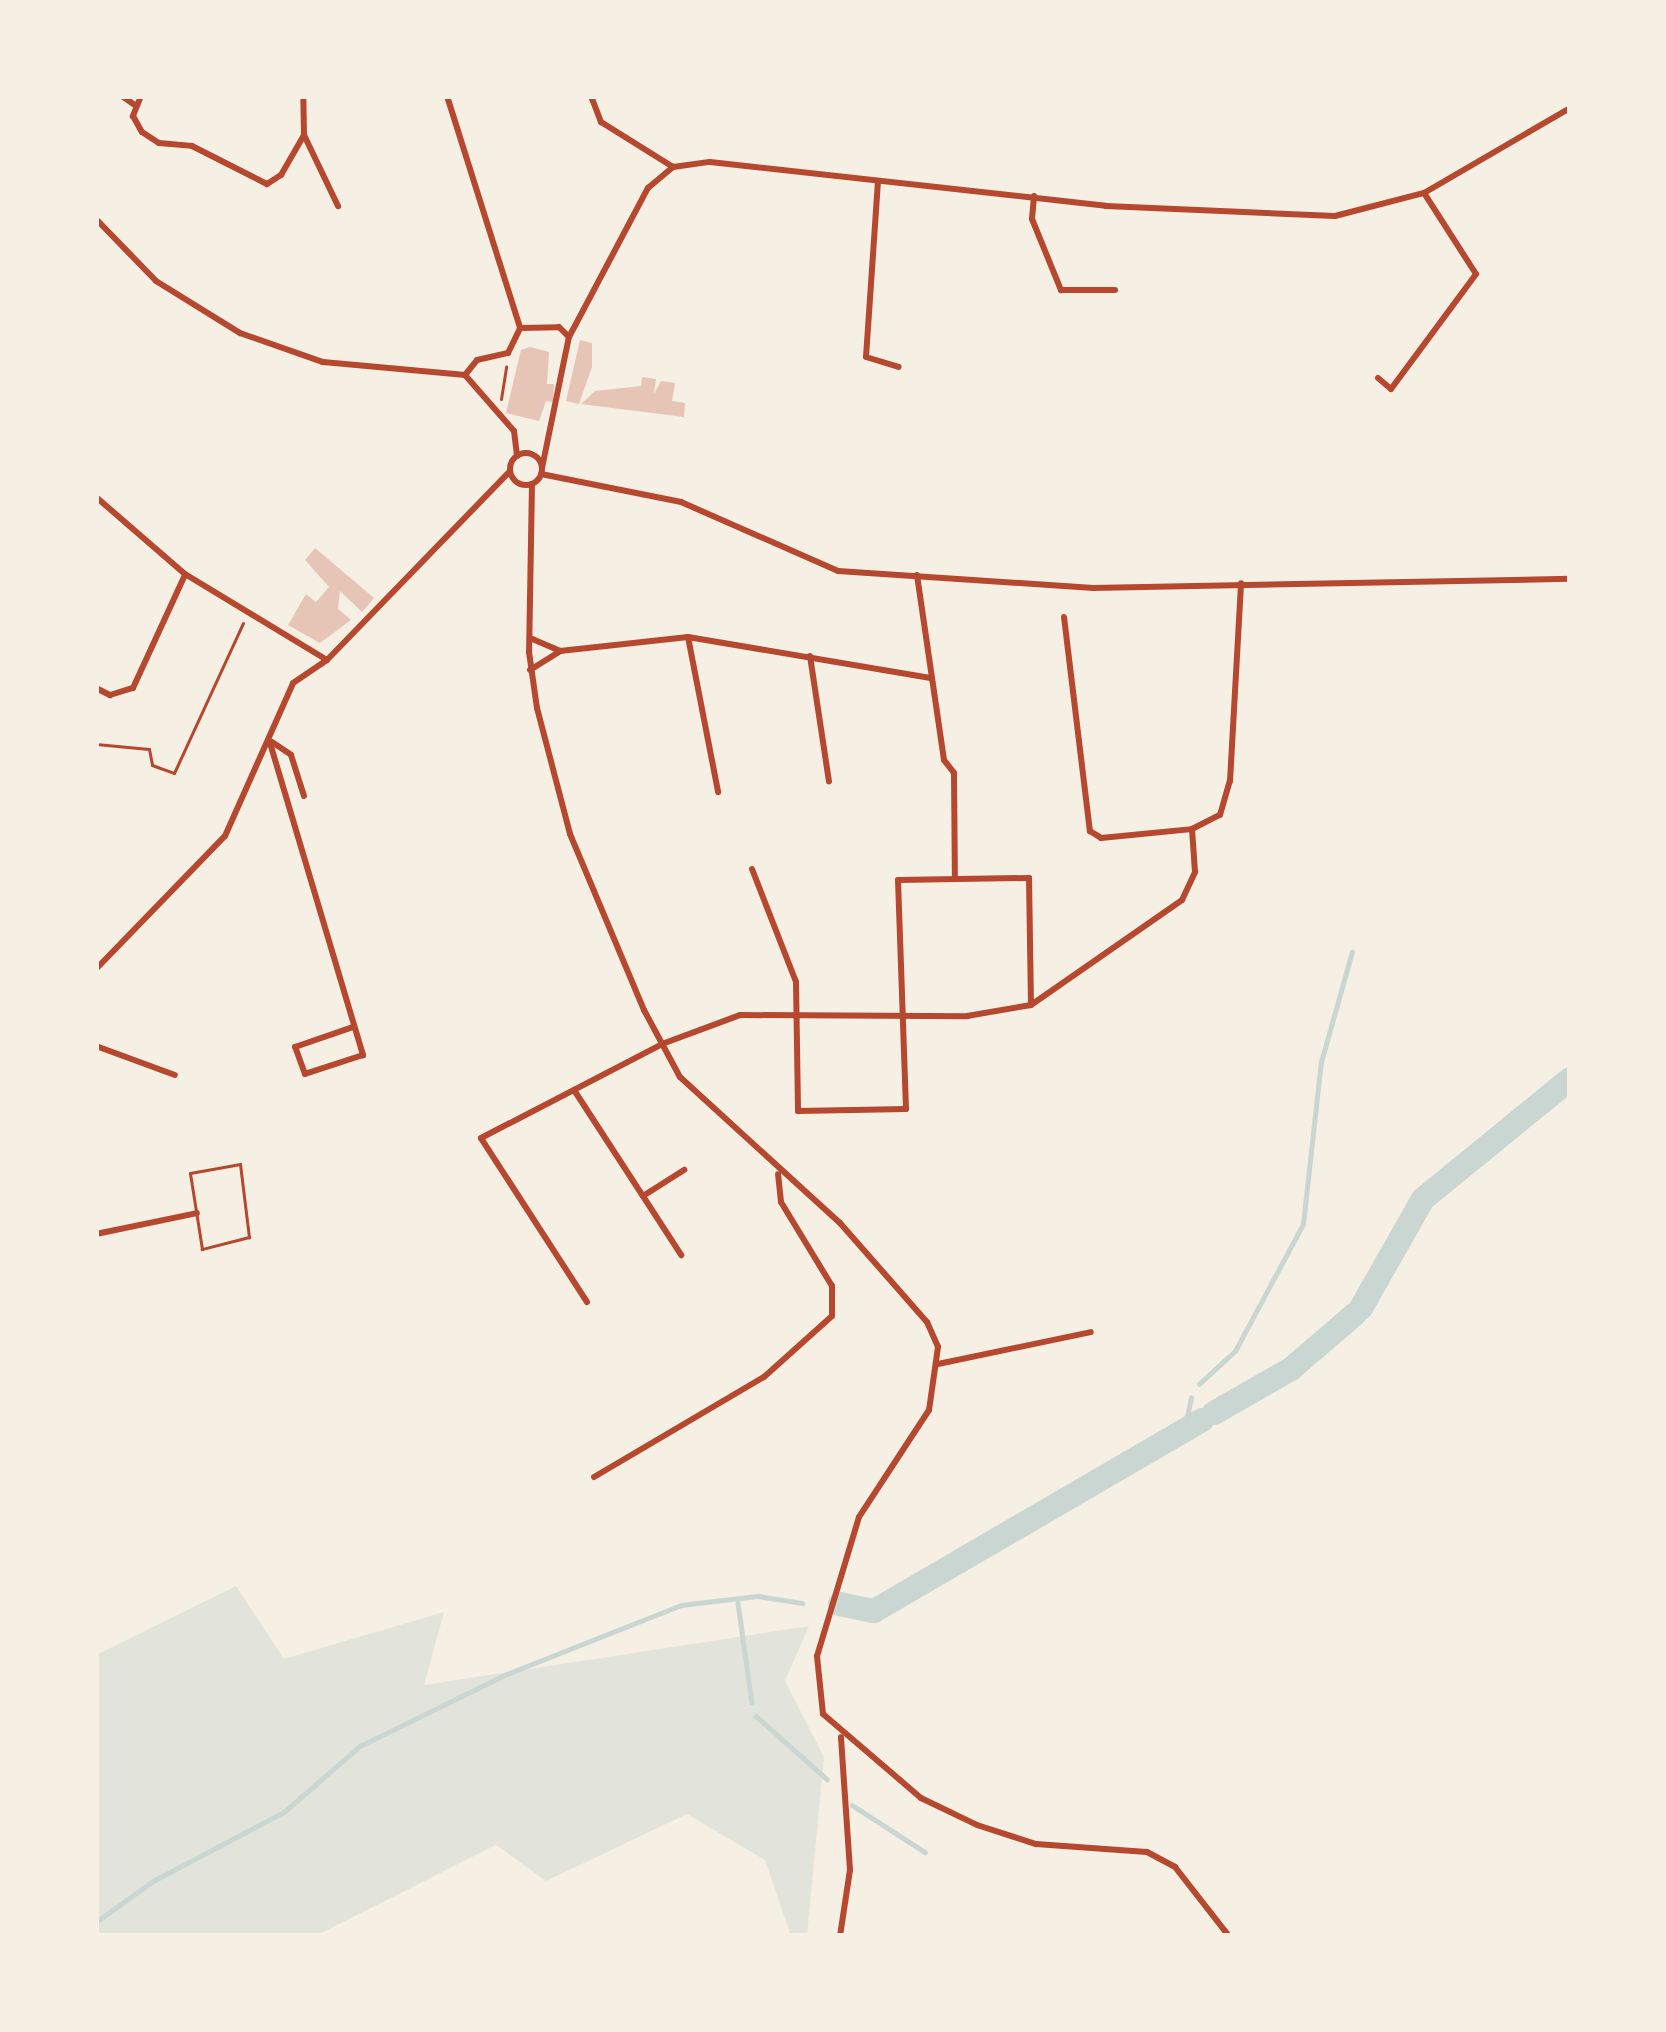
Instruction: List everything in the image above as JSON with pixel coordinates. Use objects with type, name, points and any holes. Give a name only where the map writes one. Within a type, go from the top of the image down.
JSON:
[{"type":"street","points":[[122,96],[135,105]]},
{"type":"street","points":[[141,96],[134,123],[159,143],[192,146],[267,184],[281,176],[304,136]]},
{"type":"street","points":[[303,96],[304,136],[338,206]]},
{"type":"street","points":[[446,96],[520,328],[508,353],[477,361],[465,375]]},
{"type":"street","points":[[591,96],[601,122],[673,167]]},
{"type":"street","points":[[1228,1936],[1175,1867],[1147,1852],[1036,1844],[977,1825],[921,1798],[841,1737],[819,1700],[817,1655],[859,1517],[928,1410],[938,1364],[927,1322],[840,1223],[778,1174],[680,1077],[662,1044],[569,834],[530,670],[532,484],[542,471],[569,337],[648,188],[673,167],[710,162],[1034,196],[1335,216],[1424,193],[1570,108]]},
{"type":"street","points":[[878,181],[866,357],[899,367]]},
{"type":"street","points":[[1378,378],[1391,389],[1476,274],[1424,193]]},
{"type":"street","points":[[1034,196],[1031,219],[1061,290],[1115,290]]},
{"type":"street","points":[[96,219],[156,281],[240,333],[323,362],[465,375],[514,431],[517,456],[510,471],[327,660],[293,683],[225,836],[96,969]]},
{"type":"street","points":[[520,328],[559,327],[569,337]]},
{"type":"street","points":[[517,456],[535,455],[542,471]]},
{"type":"street","points":[[510,471],[518,483],[532,484]]},
{"type":"street","points":[[542,471],[681,502],[838,571],[1094,588],[1570,579]]},
{"type":"street","points":[[96,496],[185,574],[327,660]]},
{"type":"street","points":[[96,688],[110,695],[133,688],[185,574]]},
{"type":"street","points":[[917,574],[944,760],[955,792],[955,879]]},
{"type":"street","points":[[1064,617],[1090,831],[1101,838],[1192,829],[1220,815],[1238,689],[1241,584]]},
{"type":"street","points":[[530,670],[560,651],[688,637],[931,678]]},
{"type":"street","points":[[688,637],[718,792]]},
{"type":"street","points":[[529,638],[560,651]]},
{"type":"street","points":[[810,656],[829,782]]},
{"type":"street","points":[[269,740],[291,754],[304,796]]},
{"type":"street","points":[[269,740],[363,1054],[305,1074],[295,1047],[353,1027]]},
{"type":"street","points":[[587,1302],[481,1138],[662,1044],[740,1015],[797,1011],[968,1016],[1031,1005],[1181,900],[1195,872],[1192,829]]},
{"type":"street","points":[[752,868],[796,982],[798,1111],[906,1109],[904,1014],[897,1006],[898,880],[1029,878],[1031,1005]]},
{"type":"street","points":[[96,1046],[175,1075]]},
{"type":"street","points":[[574,1090],[681,1255]]},
{"type":"street","points":[[643,1196],[684,1169]]},
{"type":"street","points":[[594,1477],[764,1377],[832,1316],[832,1286],[781,1202],[778,1174]]},
{"type":"street","points":[[96,1234],[196,1213]]},
{"type":"street","points":[[938,1364],[1091,1332]]},
{"type":"street","points":[[840,1936],[850,1870],[841,1737]]},
{"type":"lane","points":[[240,1164],[249,1238],[202,1250],[196,1213],[190,1173],[240,1164]]},
{"type":"path","points":[[499,414],[508,353]]},
{"type":"path","points":[[96,744],[149,749],[152,765],[174,773],[249,611]]},
{"type":"shaded area","points":[[236,1586],[284,1659],[444,1612],[424,1685],[809,1626],[785,1681],[824,1757],[807,1936],[791,1936],[765,1860],[687,1814],[546,1881],[496,1845],[315,1936],[96,1936],[96,1655]]},
{"type":"building","points":[[580,340],[592,343],[592,367],[579,404],[566,401]]},
{"type":"building","points":[[530,347],[549,352],[547,384],[554,384],[553,402],[546,401],[539,421],[506,413],[521,350]]},
{"type":"building","points":[[642,377],[656,379],[654,394],[661,381],[675,383],[672,401],[685,403],[684,417],[581,404],[595,391],[641,386]]},
{"type":"building","points":[[315,548],[374,598],[362,612],[340,591],[338,609],[351,620],[320,643],[288,625],[306,594],[316,602],[329,587],[305,560]]},
{"type":"waterway","points":[[1199,1384],[1235,1351],[1303,1224],[1321,1062],[1352,952]]},
{"type":"waterway","points":[[1361,1308],[1423,1199],[1570,1079]]},
{"type":"waterway","points":[[1214,1413],[1291,1369],[1355,1314]]},
{"type":"waterway","points":[[1184,1431],[1191,1398]]},
{"type":"waterway","points":[[840,1604],[874,1611],[1202,1420]]},
{"type":"waterway","points":[[96,1922],[153,1881],[284,1812],[360,1746],[507,1674],[681,1605],[758,1596],[802,1603]]},
{"type":"waterway","points":[[738,1603],[752,1702]]},
{"type":"waterway","points":[[756,1716],[827,1779]]},
{"type":"waterway","points":[[852,1805],[925,1852]]}]
